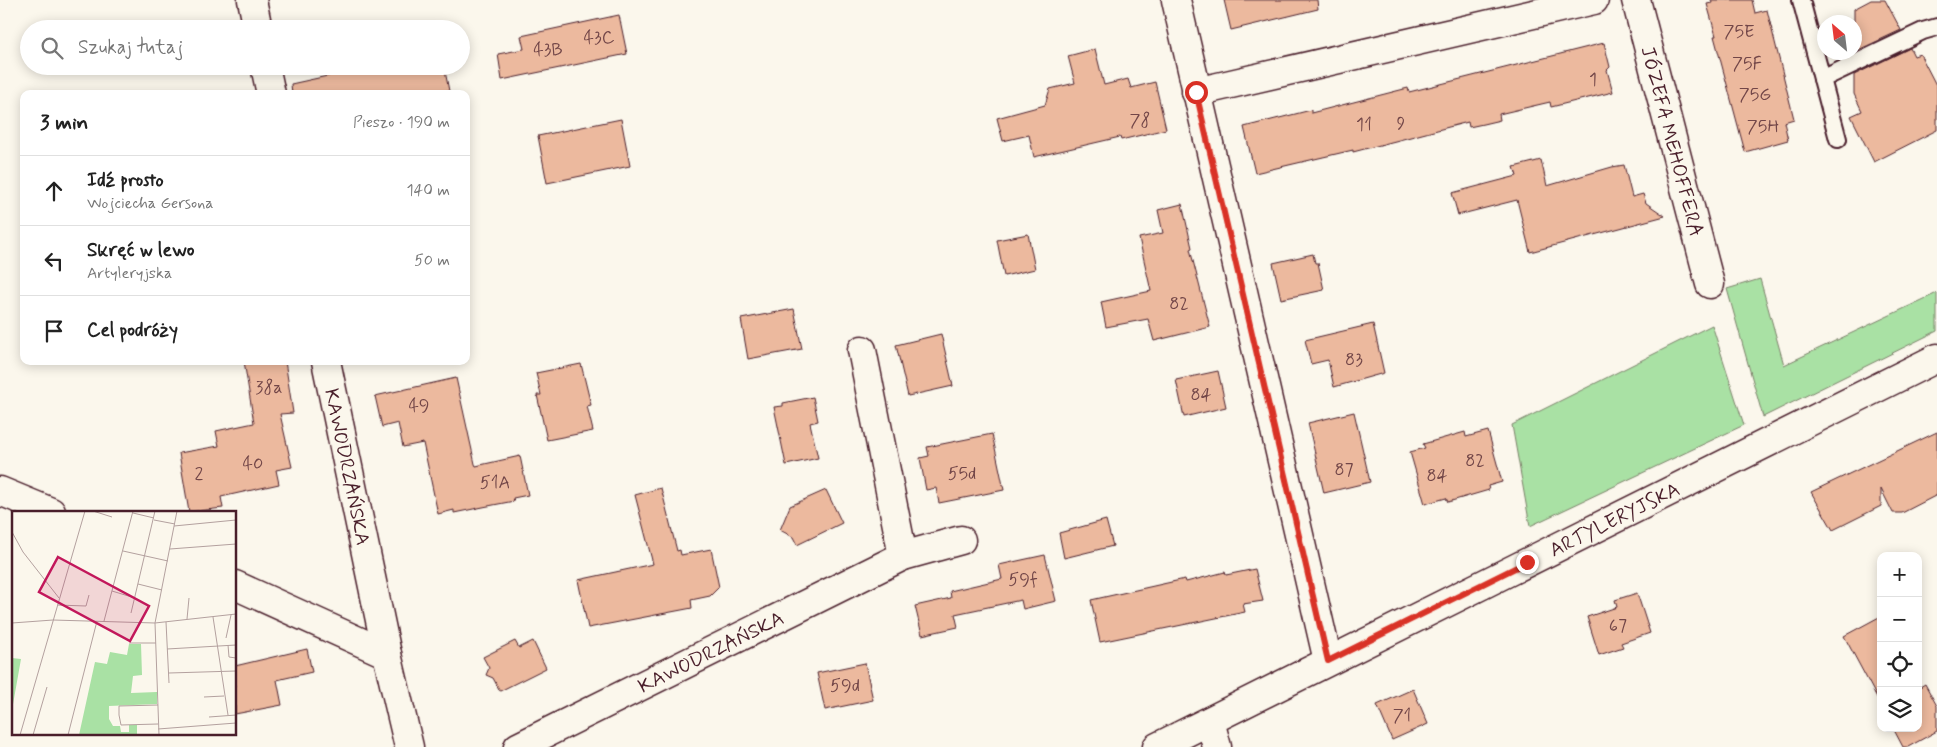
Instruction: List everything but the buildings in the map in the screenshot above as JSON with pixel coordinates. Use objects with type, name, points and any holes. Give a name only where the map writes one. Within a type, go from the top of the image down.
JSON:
[{"type":"street","points":[[252,0],[256,20]]},
{"type":"street","points":[[1176,0],[1328,661]]},
{"type":"street","points":[[1196,92],[1594,0]]},
{"type":"street","name":"JÓZEFA MEHOFFERA","points":[[1636,0],[1710,284]]},
{"type":"street","points":[[267,75],[270,90]]},
{"type":"street","points":[[862,350],[903,556]]},
{"type":"street","name":"ARTYLERYJSKA","points":[[1157,747],[1937,358]]},
{"type":"street","name":"KAWODRZAŃSKA","points":[[327,365],[387,654],[410,747]]},
{"type":"street","points":[[0,491],[49,511]]},
{"type":"street","name":"KAWODRZAŃSKA","points":[[518,747],[903,556],[961,540]]},
{"type":"street","points":[[236,585],[387,654]]},
{"type":"street","points":[[1210,721],[1217,747]]},
{"type":"lane","points":[[1802,0],[1838,139]]},
{"type":"lane","points":[[1822,80],[1923,31],[1937,27]]},
{"type":"green space","points":[[1760,279],[1784,365],[1937,293],[1937,331],[1763,417],[1727,289]]},
{"type":"green space","points":[[1712,325],[1744,425],[1530,526],[1512,425]]},
{"type":"route","points":[[1196,92],[1328,661],[1527,562]]}]
